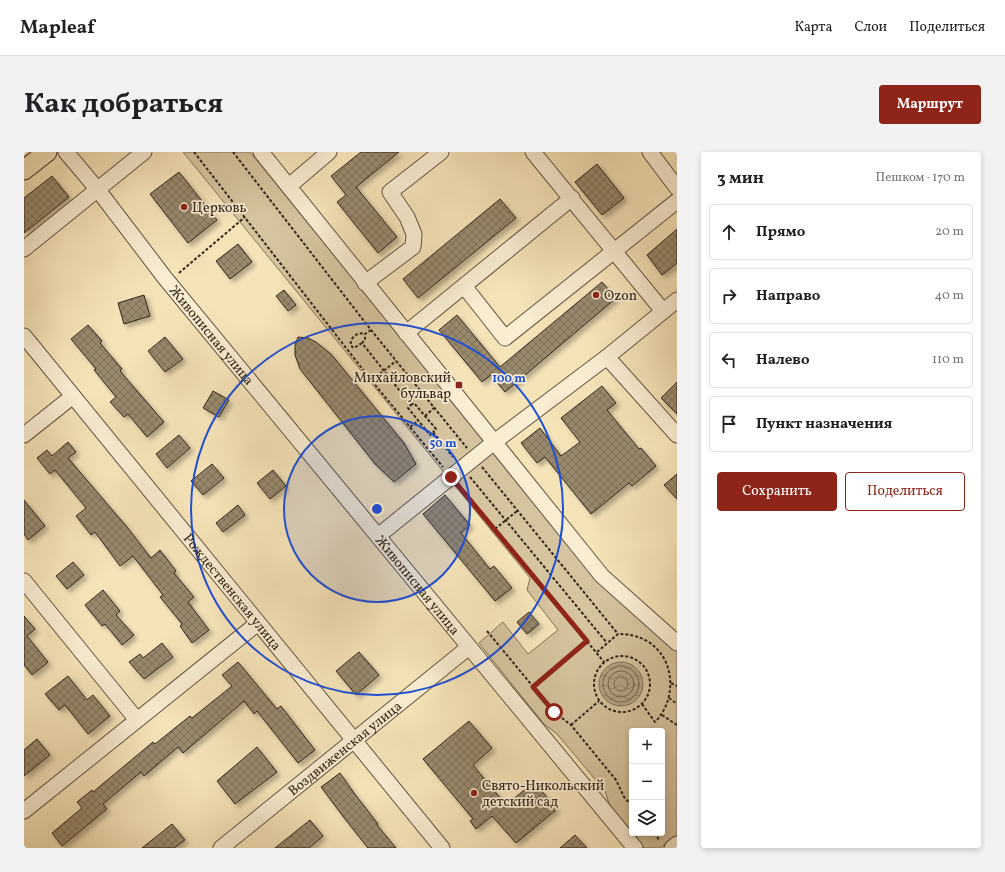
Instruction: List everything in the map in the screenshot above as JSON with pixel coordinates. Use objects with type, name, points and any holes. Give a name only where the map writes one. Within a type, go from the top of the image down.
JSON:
[{"type":"main road","points":[[24,170],[46,152]]},
{"type":"street","name":"Живописная улица","points":[[66,152],[98,190],[169,282],[635,848]]},
{"type":"street","points":[[24,249],[144,152]]},
{"type":"street","points":[[261,152],[493,443],[602,576],[677,643]]},
{"type":"street","points":[[288,186],[329,152]]},
{"type":"street","points":[[365,283],[413,247],[414,234],[407,217],[390,192],[441,152]]},
{"type":"street","points":[[533,152],[663,311]]},
{"type":"street","points":[[650,152],[677,188]]},
{"type":"street","points":[[406,334],[572,198]]},
{"type":"street","points":[[464,286],[505,338],[677,201]]},
{"type":"street","points":[[378,536],[493,443],[608,358],[677,300]]},
{"type":"street","name":"Рождественская улица","points":[[24,336],[442,848]]},
{"type":"street","points":[[608,358],[677,435]]},
{"type":"street","points":[[24,435],[73,396]]},
{"type":"street","points":[[24,581],[137,720]]},
{"type":"street","points":[[24,811],[258,623]]},
{"type":"street","name":"Воздвиженская улица","points":[[221,848],[469,647]]},
{"type":"street","points":[[672,848],[677,844]]},
{"type":"path","points":[[194,152],[371,380],[410,427],[506,520],[607,643]]},
{"type":"path","points":[[233,152],[371,330],[618,634]]},
{"type":"path","points":[[169,282],[245,217]]},
{"type":"path","points":[[348,349],[351,346],[351,340],[358,333],[365,334],[371,330]]},
{"type":"path","points":[[351,346],[354,348],[362,343],[365,340],[365,334]]},
{"type":"path","points":[[362,343],[411,405]]},
{"type":"path","points":[[371,380],[396,361]]},
{"type":"path","points":[[414,403],[436,429],[430,435],[408,408],[411,405],[414,403]]},
{"type":"path","points":[[425,416],[434,408]]},
{"type":"path","points":[[410,427],[418,421]]},
{"type":"path","points":[[433,432],[457,472],[495,529],[604,662]]},
{"type":"path","points":[[495,529],[518,511]]},
{"type":"path","points":[[487,631],[554,712],[570,725],[616,780],[624,797],[629,803]]},
{"type":"path","points":[[597,652],[618,634],[630,634],[639,637],[656,648],[663,657],[669,670],[672,683],[669,698],[662,715],[655,722],[642,704]]},
{"type":"path","points":[[533,687],[587,641]]},
{"type":"path","points":[[623,656],[632,658],[640,663],[646,670],[650,680],[650,690],[642,704],[632,711],[622,713],[613,712],[599,701],[594,693],[594,676],[598,668],[604,662],[613,657],[623,656]]},
{"type":"path","points":[[672,683],[677,686]]},
{"type":"path","points":[[669,698],[677,704]]},
{"type":"path","points":[[570,725],[599,701]]},
{"type":"path","points":[[662,715],[677,725]]},
{"type":"shaded area","points":[[183,152],[250,152],[595,577],[677,649],[677,835],[660,848],[644,848],[634,836],[665,836],[665,728],[629,728],[629,829],[610,806],[605,791],[557,734],[544,724],[479,643],[503,622],[528,654],[558,630],[527,590],[530,578]]},
{"type":"water","points":[[617,662],[625,662],[637,668],[643,680],[643,688],[637,700],[625,706],[617,706],[605,700],[599,688],[599,680],[605,668]]},
{"type":"building","points":[[361,152],[399,152],[356,187],[397,237],[378,253],[337,202],[346,195],[331,176]]},
{"type":"building","points":[[597,164],[624,198],[602,215],[575,182]]},
{"type":"building","name":"Церковь","points":[[179,172],[217,220],[188,243],[150,194]]},
{"type":"building","points":[[52,176],[69,197],[24,233],[24,198]]},
{"type":"building","points":[[500,199],[516,218],[418,298],[403,279]]},
{"type":"building","points":[[677,229],[677,263],[662,275],[647,255]]},
{"type":"building","points":[[238,244],[252,262],[230,279],[216,261]]},
{"type":"building","points":[[602,282],[616,298],[505,392],[491,375],[482,382],[439,330],[457,315],[500,367]]},
{"type":"building","points":[[284,290],[296,305],[288,311],[276,296]]},
{"type":"building","points":[[144,295],[150,316],[124,324],[118,303]]},
{"type":"building","points":[[88,325],[102,341],[100,343],[122,369],[120,371],[164,422],[147,437],[128,414],[124,417],[110,402],[116,397],[94,370],[96,369],[71,339]]},
{"type":"building","points":[[165,337],[183,359],[165,372],[148,351]]},
{"type":"building","points":[[298,337],[308,338],[316,342],[331,354],[404,443],[416,464],[394,482],[375,464],[300,369],[295,355],[295,345]]},
{"type":"building","points":[[677,382],[677,414],[661,398]]},
{"type":"building","points":[[602,386],[616,403],[607,410],[639,449],[641,448],[656,466],[632,486],[629,483],[591,514],[545,457],[537,463],[521,443],[540,428],[561,456],[580,442],[561,418]]},
{"type":"building","points":[[213,391],[229,400],[219,417],[203,408]]},
{"type":"building","points":[[179,435],[190,448],[167,468],[156,454]]},
{"type":"building","points":[[68,442],[76,452],[68,458],[127,527],[151,558],[160,550],[176,571],[174,573],[194,597],[188,602],[209,630],[192,643],[180,626],[182,624],[160,597],[163,595],[133,556],[120,566],[95,532],[91,535],[76,516],[86,508],[55,470],[50,474],[37,458],[47,450],[52,456]]},
{"type":"building","points":[[212,464],[224,478],[203,495],[191,481]]},
{"type":"building","points":[[273,470],[286,486],[270,499],[257,483]]},
{"type":"building","points":[[677,474],[677,499],[664,485]]},
{"type":"building","points":[[445,495],[470,525],[461,533],[490,569],[494,566],[512,588],[495,601],[423,514]]},
{"type":"building","points":[[24,500],[45,526],[28,540],[24,534]]},
{"type":"building","points":[[238,505],[245,515],[223,532],[216,523]]},
{"type":"building","points":[[73,562],[84,575],[67,589],[56,576]]},
{"type":"building","points":[[103,590],[120,611],[116,615],[134,635],[122,645],[105,624],[102,626],[85,605]]},
{"type":"building","points":[[529,612],[539,624],[527,634],[517,622]]},
{"type":"building","points":[[24,616],[35,629],[27,636],[48,662],[32,675],[24,665]]},
{"type":"building","points":[[162,643],[173,657],[144,679],[129,662],[140,654],[143,658]]},
{"type":"building","points":[[359,652],[379,675],[356,695],[336,671]]},
{"type":"building","points":[[238,662],[277,709],[281,706],[315,750],[298,763],[257,711],[254,714],[244,701],[183,753],[178,747],[144,776],[141,772],[103,804],[107,809],[62,846],[52,833],[82,808],[77,802],[92,790],[93,792],[153,742],[155,744],[190,716],[192,718],[232,686],[222,675]]},
{"type":"building","points":[[68,676],[87,700],[93,695],[110,716],[88,734],[65,705],[59,710],[45,694]]},
{"type":"building","name":"Свято-Никольский детский сад","points":[[469,721],[492,748],[473,765],[506,805],[534,782],[557,809],[516,843],[492,816],[476,829],[470,821],[473,819],[423,759]]},
{"type":"building","points":[[37,739],[50,755],[24,776],[24,750]]},
{"type":"building","points":[[257,747],[277,772],[235,804],[217,781]]},
{"type":"building","points":[[340,773],[378,824],[377,825],[396,848],[368,848],[321,787]]},
{"type":"building","points":[[310,820],[323,836],[309,848],[275,848]]},
{"type":"building","points":[[172,824],[185,840],[174,848],[142,848]]},
{"type":"building","points":[[575,835],[587,848],[560,848]]},
{"type":"place","name":"Церковь","points":[[184,207]]},
{"type":"place","name":"Ozon","points":[[596,295]]},
{"type":"place","name":"Михайловский бульвар","points":[[459,385]]},
{"type":"place","name":"Свято-Никольский детский сад","points":[[474,793]]},
{"type":"route","points":[[451,477],[587,641],[533,687],[554,712]]}]
